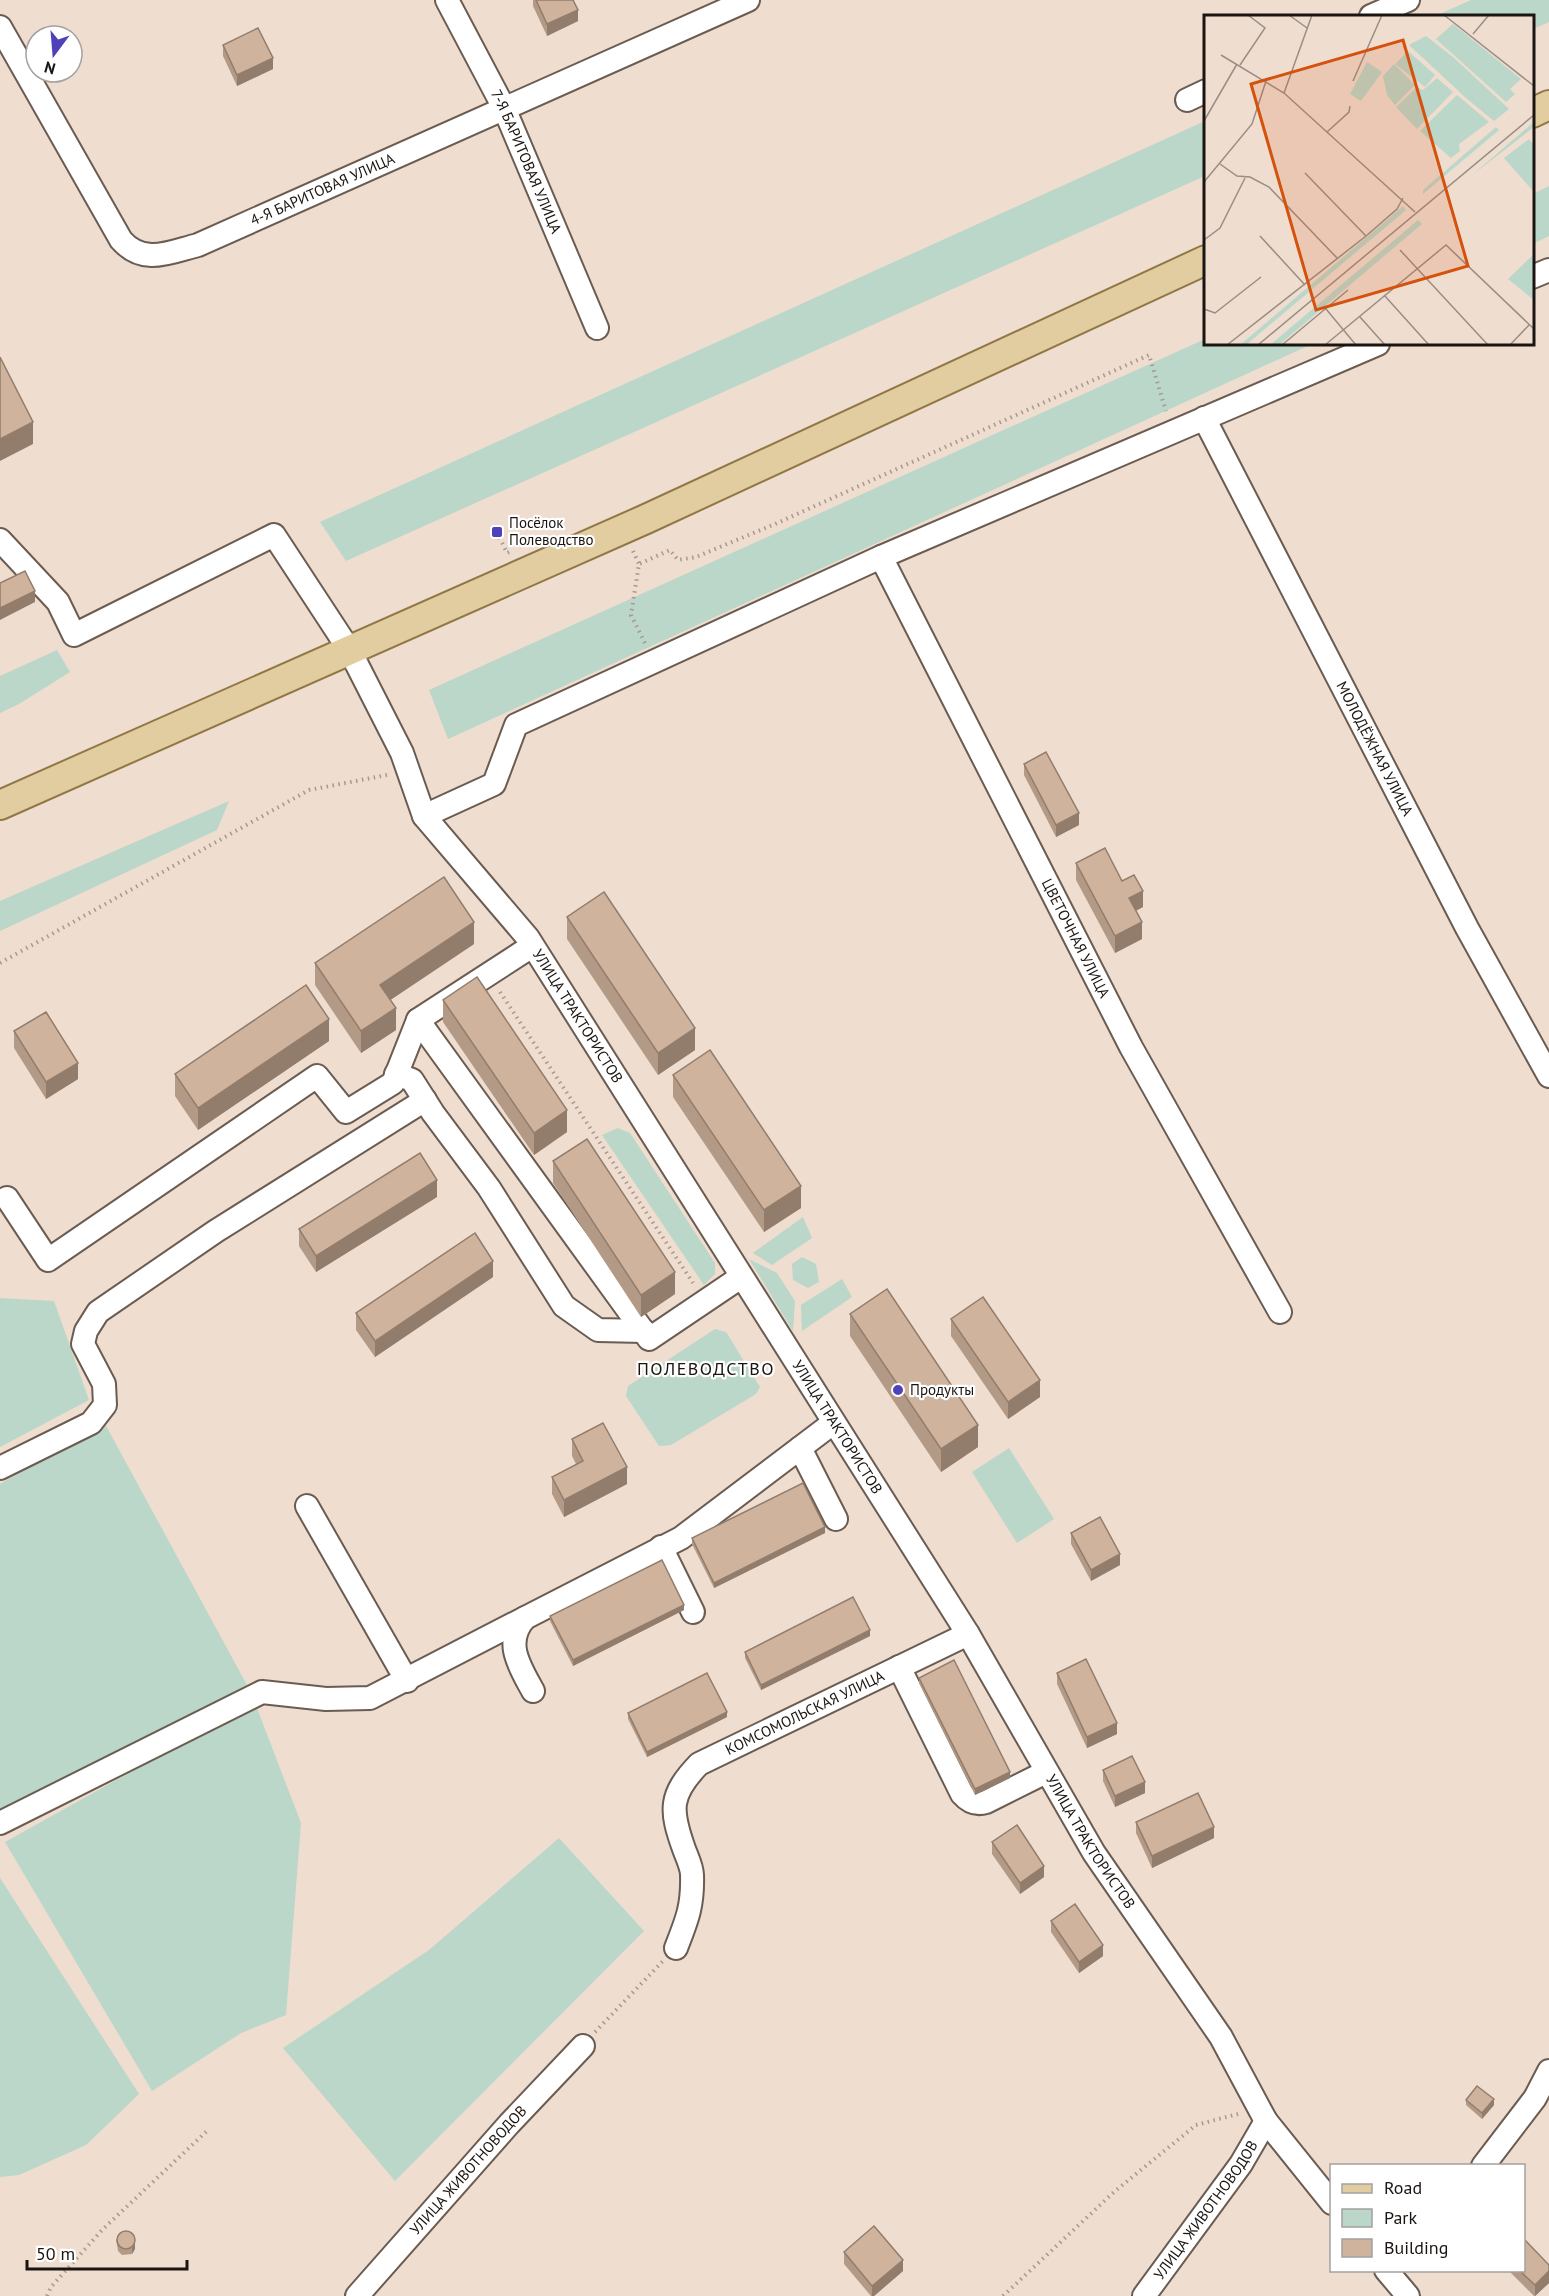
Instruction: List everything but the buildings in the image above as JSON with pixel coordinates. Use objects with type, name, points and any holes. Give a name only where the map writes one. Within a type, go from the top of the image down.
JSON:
[{"type":"main road","points":[[1534,112],[1549,105]]},
{"type":"main road","points":[[0,805],[646,519],[1204,261]]},
{"type":"street","name":"7-Я БАРИТОВАЯ УЛИЦА","points":[[447,0],[504,108],[597,328]]},
{"type":"street","name":"4-Я БАРИТОВАЯ УЛИЦА","points":[[0,27],[121,240],[135,252],[146,256],[161,255],[198,244],[747,0]]},
{"type":"street","points":[[1373,15],[1408,0]]},
{"type":"street","points":[[1534,277],[1549,270]]},
{"type":"street","points":[[424,816],[494,784],[516,725],[881,557],[1376,345]]},
{"type":"street","name":"МОЛОДЁЖНАЯ УЛИЦА","points":[[1204,418],[1467,928],[1549,1076]]},
{"type":"street","name":"УЛИЦА ТРАКТОРИСТОВ","points":[[0,540],[58,602],[74,635],[274,536],[350,651],[402,753],[424,816],[532,946],[968,1634],[1094,1853],[1221,2037],[1262,2114],[1330,2200]]},
{"type":"street","name":"ЦВЕТОЧНАЯ УЛИЦА","points":[[881,557],[1131,1047],[1280,1312]]},
{"type":"street","points":[[7,1198],[48,1260],[317,1076],[346,1112],[393,1083],[418,1020],[532,946]]},
{"type":"street","points":[[418,1020],[649,1339],[741,1277]]},
{"type":"street","points":[[396,1074],[412,1080],[489,1188],[564,1306],[598,1330],[644,1331]]},
{"type":"street","points":[[0,1468],[91,1423],[105,1405],[105,1384],[83,1344],[86,1331],[98,1312],[216,1231],[425,1100]]},
{"type":"street","points":[[0,1823],[262,1692],[326,1699],[370,1698],[685,1535],[834,1423]]},
{"type":"street","points":[[800,1448],[836,1519]]},
{"type":"street","points":[[307,1506],[407,1680]]},
{"type":"street","points":[[661,1547],[693,1612]]},
{"type":"street","points":[[525,1618],[514,1633],[513,1643],[515,1657],[533,1691]]},
{"type":"street","name":"КОМСОМОЛЬСКАЯ УЛИЦА","points":[[676,1948],[691,1909],[692,1872],[674,1821],[678,1792],[686,1777],[699,1764],[968,1634]]},
{"type":"street","points":[[899,1667],[962,1794],[971,1802],[986,1802],[1046,1772]]},
{"type":"street","name":"УЛИЦА ЖИВОТНОВОДОВ","points":[[357,2296],[509,2124],[582,2046]]},
{"type":"street","points":[[1485,2164],[1535,2098],[1549,2071]]},
{"type":"street","name":"УЛИЦА ЖИВОТНОВОДОВ","points":[[1144,2296],[1241,2164],[1262,2114]]},
{"type":"path","points":[[654,662],[631,615],[639,564],[662,553],[670,550],[678,560],[696,557],[775,524],[1149,355],[1171,432]]},
{"type":"path","points":[[0,963],[309,790],[390,775],[402,753]]},
{"type":"path","points":[[488,975],[705,1301]]},
{"type":"path","points":[[582,2046],[676,1948]]},
{"type":"path","points":[[1003,2296],[1114,2192],[1196,2125],[1262,2114]]},
{"type":"path","points":[[47,2296],[51,2287],[104,2229],[208,2130]]},
{"type":"green space","points":[[1471,0],[1549,0],[1549,22],[1534,29],[1534,15],[1437,15]]},
{"type":"green space","points":[[1204,121],[1204,176],[346,561],[320,522]]},
{"type":"green space","points":[[1549,186],[1549,236],[1534,244],[1534,194]]},
{"type":"green space","points":[[1204,339],[1204,345],[1310,345],[448,739],[429,690]]},
{"type":"green space","points":[[57,650],[70,672],[19,704],[0,713],[0,676]]},
{"type":"green space","points":[[229,801],[217,830],[0,931],[0,901]]},
{"type":"green space","points":[[618,1128],[630,1133],[715,1263],[715,1274],[704,1285],[602,1135]]},
{"type":"green space","points":[[803,1217],[812,1238],[772,1265],[753,1253]]},
{"type":"green space","points":[[802,1257],[816,1264],[819,1282],[808,1288],[793,1280],[792,1264]]},
{"type":"green space","points":[[749,1259],[777,1273],[795,1301],[793,1331]]},
{"type":"green space","points":[[842,1279],[852,1297],[802,1331],[801,1305]]},
{"type":"green space","points":[[0,1298],[54,1301],[89,1400],[0,1447]]},
{"type":"green space","points":[[715,1329],[726,1332],[760,1387],[756,1394],[671,1445],[659,1446],[626,1396],[628,1386]]},
{"type":"green space","points":[[105,1424],[247,1685],[0,1814],[0,1484]]},
{"type":"green space","points":[[1009,1448],[1054,1519],[1017,1543],[972,1472]]},
{"type":"green space","points":[[255,1703],[301,1823],[286,2015],[241,2033],[152,2091],[5,1842]]},
{"type":"green space","points":[[559,1838],[644,1931],[395,2181],[283,2048],[429,1950]]},
{"type":"green space","points":[[0,1878],[139,2094],[86,2145],[19,2175],[0,2177]]},
{"type":"place","name":"Посёлок Полеводство","points":[[497,532]]},
{"type":"place","name":"Продукты","points":[[898,1390]]},
{"type":"district","name":"ПОЛЕВОДСТВО","points":[[706,1369]]}]
